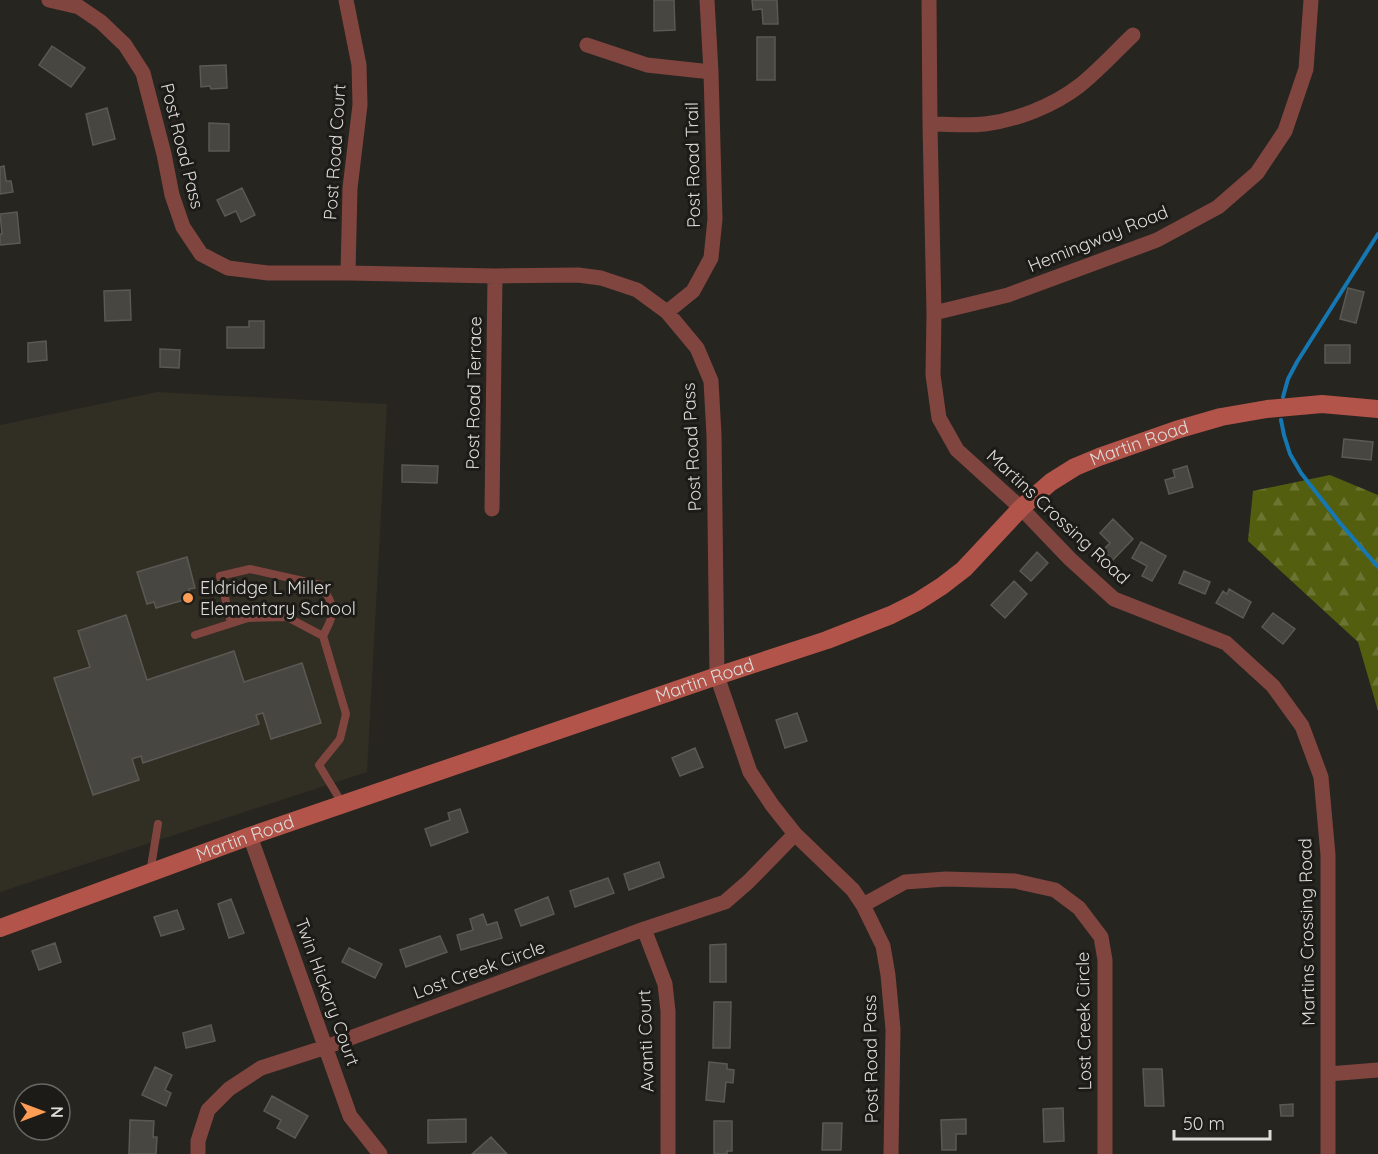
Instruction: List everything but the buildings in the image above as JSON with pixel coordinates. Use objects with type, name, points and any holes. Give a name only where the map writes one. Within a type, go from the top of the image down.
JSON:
[{"type":"street","name":"Post Road Pass","points":[[49,0],[79,7],[101,22],[124,45],[143,73],[172,195],[183,227],[201,254],[228,268],[268,273],[601,278],[637,290],[667,312],[697,348],[711,381],[714,435],[717,676],[750,772],[795,834],[853,890],[883,946],[893,1029],[891,1154]]},
{"type":"street","name":"Post Road Court","points":[[346,0],[359,65],[360,95],[350,188],[348,273]]},
{"type":"street","name":"Post Road Trail","points":[[667,312],[693,291],[711,258],[715,219],[707,0]]},
{"type":"street","name":"Martins Crossing Road","points":[[929,0],[933,375],[939,418],[957,450],[1021,508],[1070,560],[1114,599],[1226,643],[1274,686],[1302,726],[1321,777],[1328,855],[1328,1154]]},
{"type":"street","name":"Hemingway Road","points":[[934,313],[1008,295],[1115,256],[1157,240],[1218,207],[1257,173],[1285,131],[1306,69],[1311,0]]},
{"type":"street","points":[[930,124],[983,124],[1016,118],[1046,105],[1078,87],[1132,35]]},
{"type":"street","points":[[587,45],[646,65],[711,72]]},
{"type":"street","name":"Post Road Terrace","points":[[492,509],[495,276]]},
{"type":"street","name":"Martin Road","points":[[0,928],[250,836],[827,640],[891,615],[917,602],[964,569],[1021,508],[1051,482],[1075,467],[1176,430],[1221,417],[1267,409],[1322,404],[1378,409]]},
{"type":"street","name":"Lost Creek Circle","points":[[198,1154],[198,1141],[208,1110],[229,1089],[261,1068],[326,1047],[644,929],[724,902],[748,882],[795,834]]},
{"type":"street","name":"Twin Hickory Court","points":[[250,836],[350,1116],[380,1154]]},
{"type":"street","name":"Lost Creek Circle","points":[[863,905],[905,882],[946,879],[1016,881],[1054,890],[1079,908],[1101,937],[1105,960],[1105,1154]]},
{"type":"street","name":"Avanti Court","points":[[644,929],[665,984],[668,1011],[668,1154]]},
{"type":"street","points":[[1328,1074],[1378,1070]]},
{"type":"lane","points":[[231,623],[220,576],[250,569],[321,585],[334,605],[332,618],[323,636],[346,714],[340,739],[319,765],[343,804]]},
{"type":"lane","points":[[195,635],[248,618],[287,617],[323,636]]},
{"type":"lane","points":[[150,873],[158,824]]},
{"type":"shaded area","name":"Eldridge L Miller Elementary School","points":[[157,392],[387,404],[367,772],[0,892],[0,425]]},
{"type":"green space","points":[[1330,475],[1378,495],[1378,711],[1358,642],[1248,541],[1253,491]]},
{"type":"waterway","points":[[1283,397],[1288,379],[1297,362],[1378,234]]},
{"type":"waterway","points":[[1281,420],[1290,454],[1301,473],[1378,567]]},
{"type":"place","name":"Eldridge L Miller Elementary School","points":[[188,598]]}]
